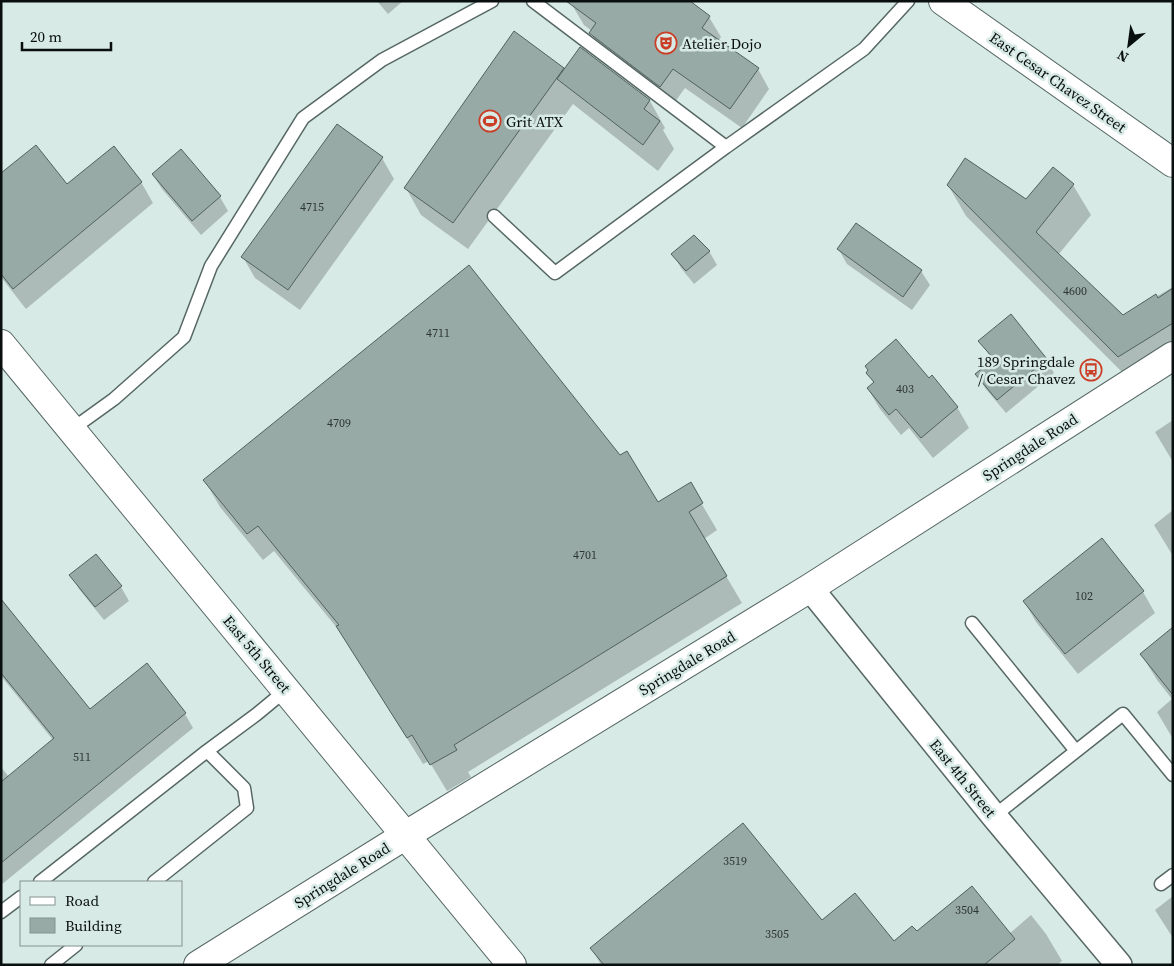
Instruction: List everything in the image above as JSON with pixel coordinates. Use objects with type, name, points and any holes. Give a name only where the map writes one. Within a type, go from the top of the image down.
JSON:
[{"type":"main road","name":"East Cesar Chavez Street","points":[[943,1],[1173,163]]},
{"type":"main road","name":"East 5th Street","points":[[1,344],[512,965]]},
{"type":"main road","name":"Springdale Road","points":[[198,965],[406,835],[810,588],[1173,356]]},
{"type":"street","name":"East 4th Street","points":[[810,588],[994,816],[1118,965]]},
{"type":"lane","points":[[71,430],[114,399],[184,337],[210,266],[303,118],[382,60],[492,1]]},
{"type":"lane","points":[[533,1],[726,147]]},
{"type":"lane","points":[[494,216],[555,273],[726,147],[864,49],[908,1]]},
{"type":"lane","points":[[972,623],[1076,752]]},
{"type":"lane","points":[[41,881],[286,690]]},
{"type":"lane","points":[[994,816],[1123,714],[1173,775]]},
{"type":"lane","points":[[155,881],[247,808],[244,788],[207,751]]},
{"type":"lane","points":[[1161,884],[1173,875]]},
{"type":"lane","points":[[1,912],[20,897]]},
{"type":"lane","points":[[51,965],[75,946]]},
{"type":"building","points":[[566,1],[690,1],[710,16],[702,28],[759,68],[730,109],[673,69],[660,87],[589,33],[596,23]]},
{"type":"building","points":[[514,31],[564,68],[453,223],[404,188]]},
{"type":"building","points":[[580,47],[650,100],[644,109],[660,121],[643,145],[557,79]]},
{"type":"building","points":[[337,124],[383,157],[288,290],[241,257]]},
{"type":"building","points":[[36,145],[67,184],[114,146],[142,182],[13,289],[1,274],[1,173]]},
{"type":"building","points":[[181,149],[221,196],[192,221],[152,174]]},
{"type":"building","points":[[965,158],[1026,199],[1053,167],[1074,184],[1036,232],[1123,315],[1156,294],[1158,298],[1173,288],[1173,323],[1118,357],[947,185]]},
{"type":"building","points":[[856,223],[922,270],[903,297],[837,249]]},
{"type":"building","points":[[694,235],[710,251],[686,271],[671,254]]},
{"type":"building","points":[[469,265],[620,455],[627,451],[658,502],[691,482],[703,503],[689,512],[727,576],[454,745],[457,750],[430,765],[412,735],[407,738],[336,626],[339,625],[258,526],[247,534],[203,480]]},
{"type":"building","points":[[1011,314],[1047,359],[997,400],[975,374],[994,359],[978,341]]},
{"type":"building","points":[[896,339],[929,378],[932,375],[958,407],[921,438],[896,409],[889,415],[867,388],[874,382],[866,373],[868,370],[865,366]]},
{"type":"building","points":[[1102,538],[1144,591],[1065,654],[1023,601]]},
{"type":"building","points":[[96,554],[122,586],[95,607],[69,575]]},
{"type":"building","points":[[1,599],[90,709],[147,663],[186,713],[1,863],[1,782],[54,738],[1,673]]},
{"type":"building","points":[[1173,627],[1173,695],[1140,654]]},
{"type":"building","points":[[743,823],[822,920],[855,893],[894,941],[912,926],[917,931],[972,886],[1015,939],[984,965],[604,965],[590,948]]},
{"type":"place","name":"Atelier Dojo","points":[[666,43]]},
{"type":"place","name":"Grit ATX","points":[[490,121]]},
{"type":"place","name":"189 Springdale / Cesar Chavez","points":[[1091,370]]}]
